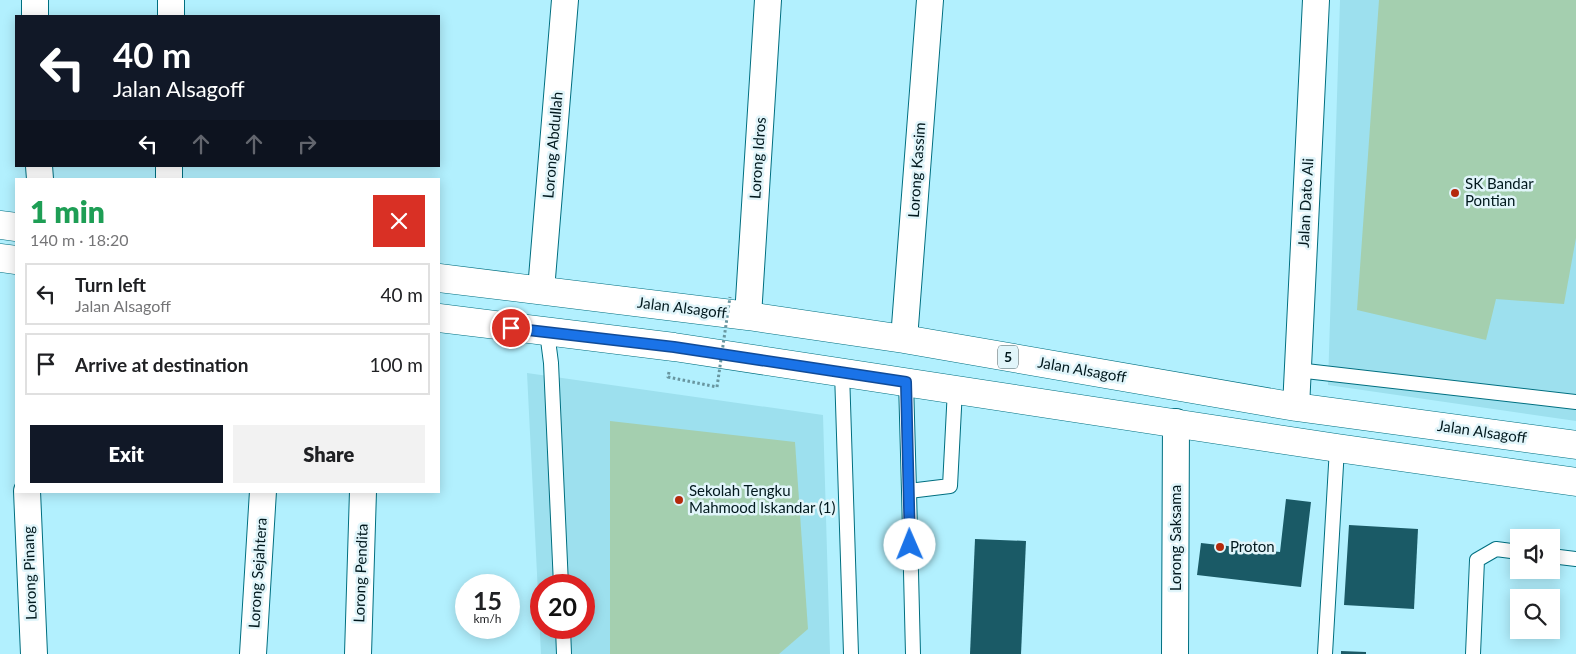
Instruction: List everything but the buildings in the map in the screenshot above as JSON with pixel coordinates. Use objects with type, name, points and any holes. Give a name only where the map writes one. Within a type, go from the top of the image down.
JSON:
[{"type":"highway","points":[[0,225],[15,227]]},
{"type":"highway","points":[[0,258],[15,260]]},
{"type":"highway","name":"Jalan Alsagoff","points":[[440,278],[748,316],[904,340],[1296,406],[1576,445]]},
{"type":"highway","points":[[440,318],[674,347],[1337,448],[1576,482]]},
{"type":"highway","points":[[1408,457],[1412,422]]},
{"type":"street","points":[[35,0],[35,15]]},
{"type":"street","points":[[171,0],[171,15]]},
{"type":"street","name":"Lorong Abdullah","points":[[541,290],[565,0]]},
{"type":"street","name":"Lorong Idros","points":[[748,316],[768,0]]},
{"type":"street","name":"Lorong Kassim","points":[[904,340],[930,0]]},
{"type":"street","name":"Jalan Dato Ali","points":[[1296,406],[1316,0]]},
{"type":"street","name":"Lorong Saksama","points":[[1175,654],[1176,422]]},
{"type":"street","name":"Lorong Pinang","points":[[27,493],[34,654]]},
{"type":"street","name":"Lorong Sejahtera","points":[[253,654],[264,493]]},
{"type":"street","name":"Lorong Pendita","points":[[358,654],[364,493]]},
{"type":"lane","points":[[547,332],[551,363],[561,574]]},
{"type":"lane","points":[[1298,370],[1576,402]]},
{"type":"lane","points":[[842,372],[851,654]]},
{"type":"lane","points":[[906,382],[913,654]]},
{"type":"lane","points":[[909,491],[950,486],[956,389]]},
{"type":"lane","points":[[1325,654],[1337,448]]},
{"type":"lane","points":[[1473,654],[1477,560],[1496,549],[1510,551]]},
{"type":"lane","points":[[1560,557],[1576,559]]},
{"type":"lane","points":[[563,639],[564,654]]},
{"type":"path","points":[[668,377],[717,387],[730,297]]},
{"type":"shaded area","name":"SK Bandar Pontian","points":[[1340,0],[1576,0],[1576,421],[1328,385]]},
{"type":"shaded area","name":"Sekolah Tengku Mahmood Iskandar (1)","points":[[527,373],[823,415],[830,654],[541,654],[540,639],[595,639],[595,574],[537,574]]},
{"type":"green space","name":"SK Bandar Pontian","points":[[1379,0],[1576,0],[1576,238],[1564,304],[1496,299],[1486,340],[1357,310]]},
{"type":"green space","points":[[610,421],[795,442],[808,629],[779,654],[610,654]]},
{"type":"place","name":"SK Bandar Pontian","points":[[1455,193]]},
{"type":"place","name":"Sekolah Tengku Mahmood Iskandar (1)","points":[[679,500]]},
{"type":"place","name":"Proton","points":[[1220,547]]},
{"type":"route","points":[[511,328],[674,347],[906,382],[910,545]]}]
